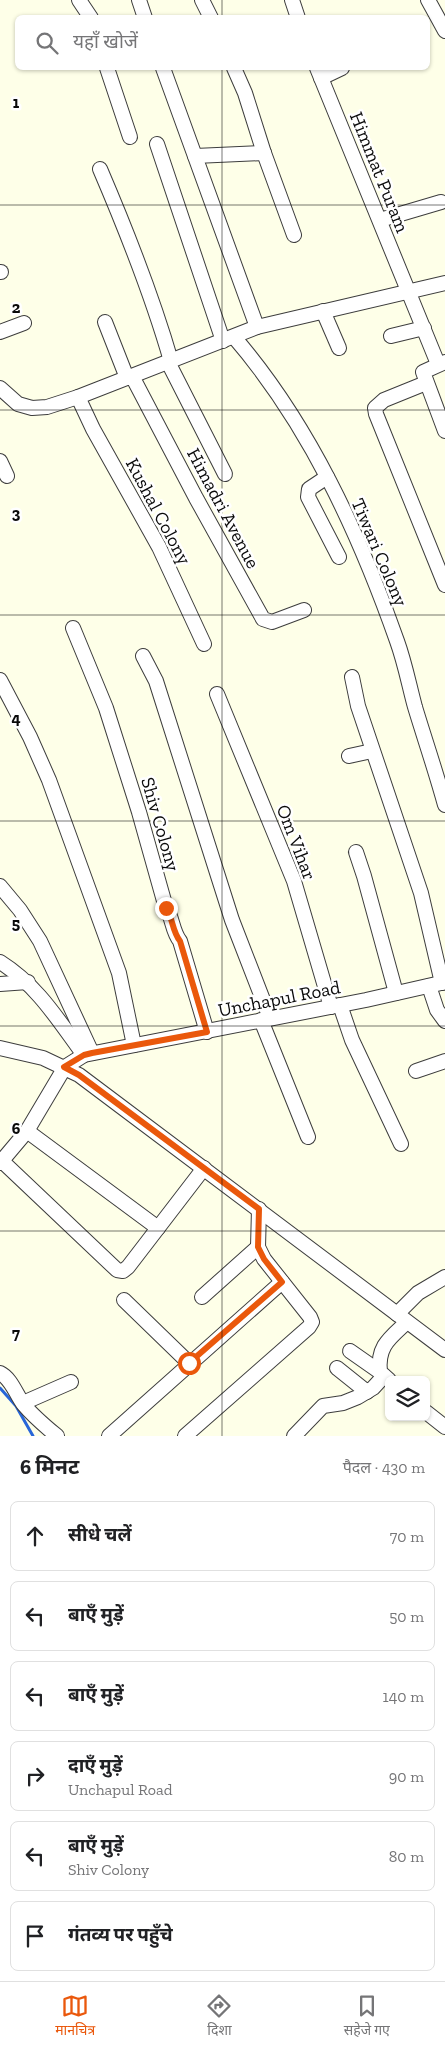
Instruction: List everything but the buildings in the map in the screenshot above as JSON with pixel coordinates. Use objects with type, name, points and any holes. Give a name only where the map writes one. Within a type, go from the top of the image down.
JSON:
[{"type":"street","points":[[79,0],[89,15]]},
{"type":"street","points":[[139,0],[144,15]]},
{"type":"street","points":[[202,0],[210,15]]},
{"type":"street","points":[[428,0],[445,31]]},
{"type":"street","points":[[295,1],[297,15]]},
{"type":"street","points":[[108,70],[130,137]]},
{"type":"street","points":[[164,70],[257,327]]},
{"type":"street","points":[[235,70],[245,92],[264,154],[294,235]]},
{"type":"street","points":[[319,73],[333,70]]},
{"type":"street","name":"Himmat Puram","points":[[319,73],[424,328],[442,363]]},
{"type":"street","points":[[157,144],[228,338]]},
{"type":"street","points":[[195,156],[264,154]]},
{"type":"street","points":[[100,169],[126,228],[154,302],[170,362],[225,474]]},
{"type":"street","points":[[380,220],[441,202]]},
{"type":"street","points":[[0,388],[18,404],[32,408],[47,408],[257,327],[445,283]]},
{"type":"street","points":[[323,311],[339,348]]},
{"type":"street","name":"Himadri Avenue","points":[[105,322],[130,377],[263,619],[272,622],[304,610]]},
{"type":"street","points":[[0,332],[24,323]]},
{"type":"street","points":[[391,336],[424,328]]},
{"type":"street","name":"Tiwari Colony","points":[[228,338],[257,364],[283,402],[327,477],[370,571],[398,643],[445,805]]},
{"type":"street","points":[[442,363],[423,372],[445,431]]},
{"type":"street","points":[[426,383],[384,400],[376,408],[376,414],[445,585]]},
{"type":"street","name":"Kushal Colony","points":[[78,397],[93,429],[159,547],[204,644]]},
{"type":"street","points":[[0,461],[7,476]]},
{"type":"street","points":[[327,477],[309,488],[308,497],[338,556]]},
{"type":"street","name":"Shiv Colony","points":[[73,628],[106,708],[139,812],[166,908],[170,914],[176,936],[180,941],[207,1032]]},
{"type":"street","points":[[143,656],[156,681],[232,920],[265,1019],[308,1137]]},
{"type":"street","points":[[352,677],[358,706],[372,751],[420,894],[439,983],[437,1010],[445,1021]]},
{"type":"street","points":[[0,680],[30,737],[49,780],[119,973],[126,998],[134,1045]]},
{"type":"street","name":"Om Vihar","points":[[217,694],[294,881],[336,1006],[401,1144]]},
{"type":"street","points":[[349,756],[372,751]]},
{"type":"street","points":[[356,852],[396,994]]},
{"type":"street","points":[[0,886],[20,910],[40,941],[88,1054]]},
{"type":"street","points":[[0,962],[28,982],[88,1054]]},
{"type":"street","points":[[0,984],[28,982]]},
{"type":"street","name":"Unchapul Road","points":[[64,1067],[88,1054],[396,994],[439,983]]},
{"type":"street","points":[[0,1048],[43,1058],[79,1075],[402,1318],[443,1345]]},
{"type":"street","points":[[416,1070],[445,1061]]},
{"type":"street","points":[[64,1067],[27,1131],[1,1162],[117,1270],[123,1271],[128,1267],[204,1168]]},
{"type":"street","points":[[27,1131],[158,1228]]},
{"type":"street","points":[[186,1436],[309,1327],[312,1322],[264,1259],[258,1247],[259,1209]]},
{"type":"street","points":[[202,1297],[258,1247]]},
{"type":"street","points":[[384,1376],[381,1351],[383,1346],[418,1293],[445,1277]]},
{"type":"street","points":[[109,1436],[282,1282]]},
{"type":"street","points":[[124,1300],[189,1363]]},
{"type":"street","points":[[350,1351],[384,1376]]},
{"type":"street","points":[[337,1368],[367,1392]]},
{"type":"street","points":[[0,1373],[13,1386],[23,1403],[39,1422],[57,1436]]},
{"type":"street","points":[[294,1436],[323,1406],[348,1402],[367,1392],[384,1376]]},
{"type":"street","points":[[23,1403],[72,1382]]},
{"type":"street","points":[[430,1415],[445,1427]]},
{"type":"waterway","points":[[0,1388],[16,1406],[33,1436]]},
{"type":"route","points":[[166,908],[170,914],[176,936],[180,941],[207,1032],[92,1053],[84,1055],[64,1067],[79,1075],[259,1209],[258,1247],[264,1259],[282,1282],[189,1363]]}]
